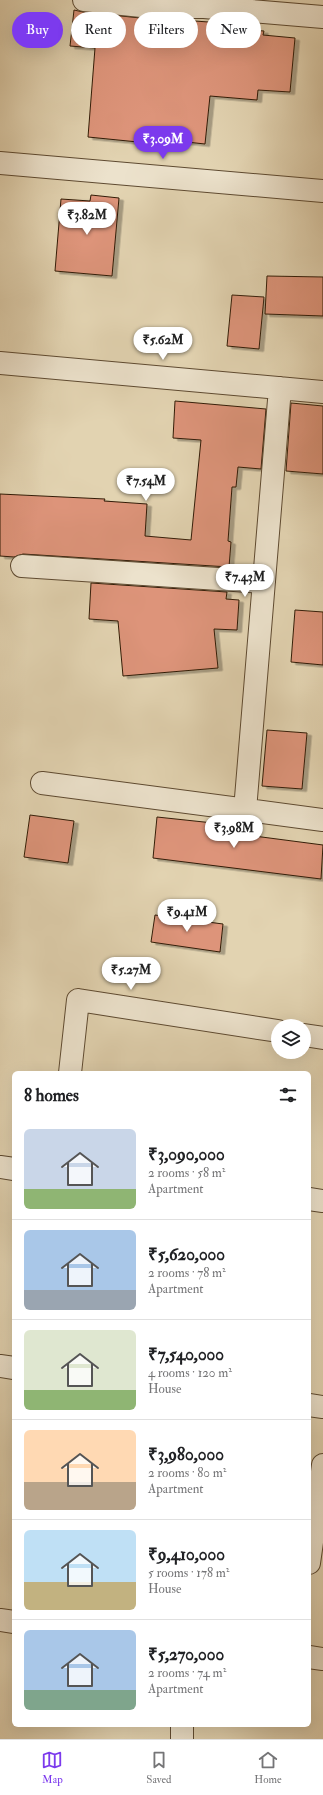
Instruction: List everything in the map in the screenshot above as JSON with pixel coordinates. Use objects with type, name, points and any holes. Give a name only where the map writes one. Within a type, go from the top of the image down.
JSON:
[{"type":"street","points":[[88,0],[151,7],[205,4],[323,17]]},
{"type":"street","points":[[0,163],[323,192]]},
{"type":"street","points":[[0,363],[323,392]]},
{"type":"street","points":[[245,810],[280,388]]},
{"type":"street","points":[[22,566],[264,582]]},
{"type":"street","points":[[42,784],[323,820]]},
{"type":"street","points":[[70,1071],[78,1000],[271,1030]]},
{"type":"street","points":[[311,1036],[323,1038]]},
{"type":"street","points":[[0,1167],[12,1169]]},
{"type":"street","points":[[311,1199],[323,1201]]},
{"type":"street","points":[[0,1366],[12,1368]]},
{"type":"street","points":[[311,1405],[323,1407]]},
{"type":"street","points":[[311,1549],[323,1465]]},
{"type":"street","points":[[0,1620],[12,1622]]},
{"type":"street","points":[[311,1658],[323,1659]]},
{"type":"street","points":[[182,1727],[182,1739]]},
{"type":"building","points":[[126,16],[134,17],[134,48],[198,48],[198,21],[206,22],[206,48],[261,48],[261,31],[264,31],[263,35],[295,38],[290,92],[258,90],[257,100],[210,96],[205,144],[168,140],[168,145],[88,137],[95,48],[126,48]]},
{"type":"building","points":[[91,195],[119,198],[112,276],[55,271],[61,199],[90,201]]},
{"type":"building","points":[[267,276],[323,277],[323,316],[265,314]]},
{"type":"building","points":[[232,295],[264,297],[259,349],[227,346]]},
{"type":"building","points":[[175,401],[266,409],[261,469],[238,467],[236,487],[232,487],[228,541],[231,542],[229,567],[23,554],[14,557],[0,556],[0,494],[105,499],[104,501],[147,504],[145,536],[191,540],[201,440],[173,438]]},
{"type":"building","points":[[291,403],[323,406],[323,474],[286,471]]},
{"type":"building","points":[[91,583],[227,592],[226,599],[239,600],[237,630],[214,629],[218,668],[123,676],[118,621],[89,619]]},
{"type":"building","points":[[295,610],[323,612],[323,665],[291,662]]},
{"type":"building","points":[[267,730],[307,733],[302,789],[262,786]]},
{"type":"building","points":[[30,815],[74,821],[68,863],[24,857]]},
{"type":"building","points":[[157,817],[232,825],[231,833],[323,845],[321,879],[153,858]]},
{"type":"building","points":[[155,915],[223,924],[220,952],[151,942]]}]
